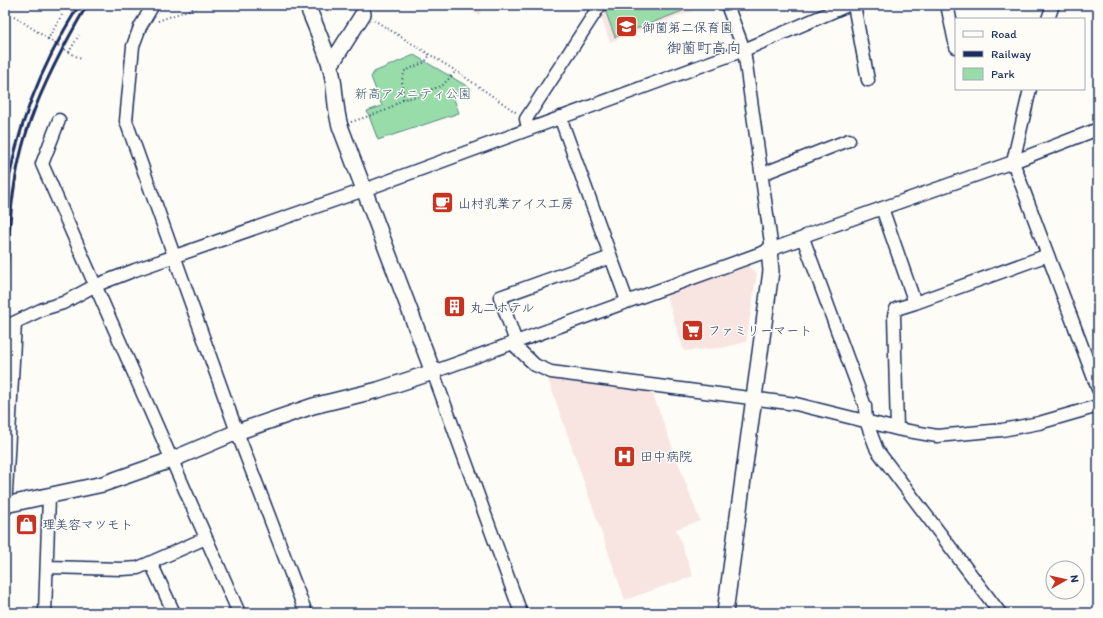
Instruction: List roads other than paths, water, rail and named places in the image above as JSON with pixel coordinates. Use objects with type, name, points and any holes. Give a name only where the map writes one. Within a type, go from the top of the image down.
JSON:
[{"type":"street","points":[[153,5],[140,27],[133,46],[126,121],[176,256],[238,432],[306,613]]},
{"type":"street","points":[[307,5],[330,66],[334,85],[336,111],[340,126],[433,372],[521,613]]},
{"type":"street","points":[[527,124],[600,5]]},
{"type":"street","points":[[725,613],[771,270],[771,250],[762,174],[744,50],[727,5]]},
{"type":"street","points":[[5,510],[10,325],[43,309],[63,303],[94,286],[364,190],[527,124],[560,117],[744,50],[848,5]]},
{"type":"street","points":[[854,5],[868,80]]},
{"type":"street","points":[[947,5],[955,42]]},
{"type":"street","points":[[1048,18],[1053,5]]},
{"type":"street","points":[[330,66],[363,14]]},
{"type":"street","points":[[1030,90],[1012,162],[1098,389]]},
{"type":"street","points":[[560,117],[628,300]]},
{"type":"street","points":[[59,120],[42,164],[94,286],[240,613]]},
{"type":"street","points":[[5,504],[104,484],[171,460],[238,432],[313,406],[378,390],[433,372],[1012,162],[1098,129]]},
{"type":"street","points":[[762,174],[849,140]]},
{"type":"street","points":[[882,208],[915,303]]},
{"type":"street","points":[[803,238],[864,406],[866,421],[877,450],[1000,613]]},
{"type":"street","points":[[897,429],[894,315],[896,309],[1048,255]]},
{"type":"street","points":[[611,257],[500,297],[514,343],[535,365],[551,372],[796,404],[897,429],[937,436],[1040,423],[1098,406]]},
{"type":"street","points":[[45,613],[49,496]]},
{"type":"street","points":[[47,567],[138,568],[206,538]]},
{"type":"street","points":[[151,563],[174,613]]},
{"type":"railway","points":[[5,205],[15,152],[31,101],[52,53],[79,5]]},
{"type":"railway","points":[[5,317],[10,217],[13,192],[23,143],[49,75],[87,5]]},
{"type":"place","name":"御薗第二保育園","points":[[627,27]]},
{"type":"place","name":"山村乳業アイス工房","points":[[443,203]]},
{"type":"place","name":"丸二ホテル","points":[[455,307]]},
{"type":"place","name":"ファミリーマート","points":[[693,330]]},
{"type":"place","name":"田中病院","points":[[625,456]]},
{"type":"place","name":"理美容マツモト","points":[[27,524]]},
{"type":"district","name":"御薗町高向","points":[[704,48]]},
{"type":"park label","name":"新高アメニティ公園","points":[[413,93]]}]
